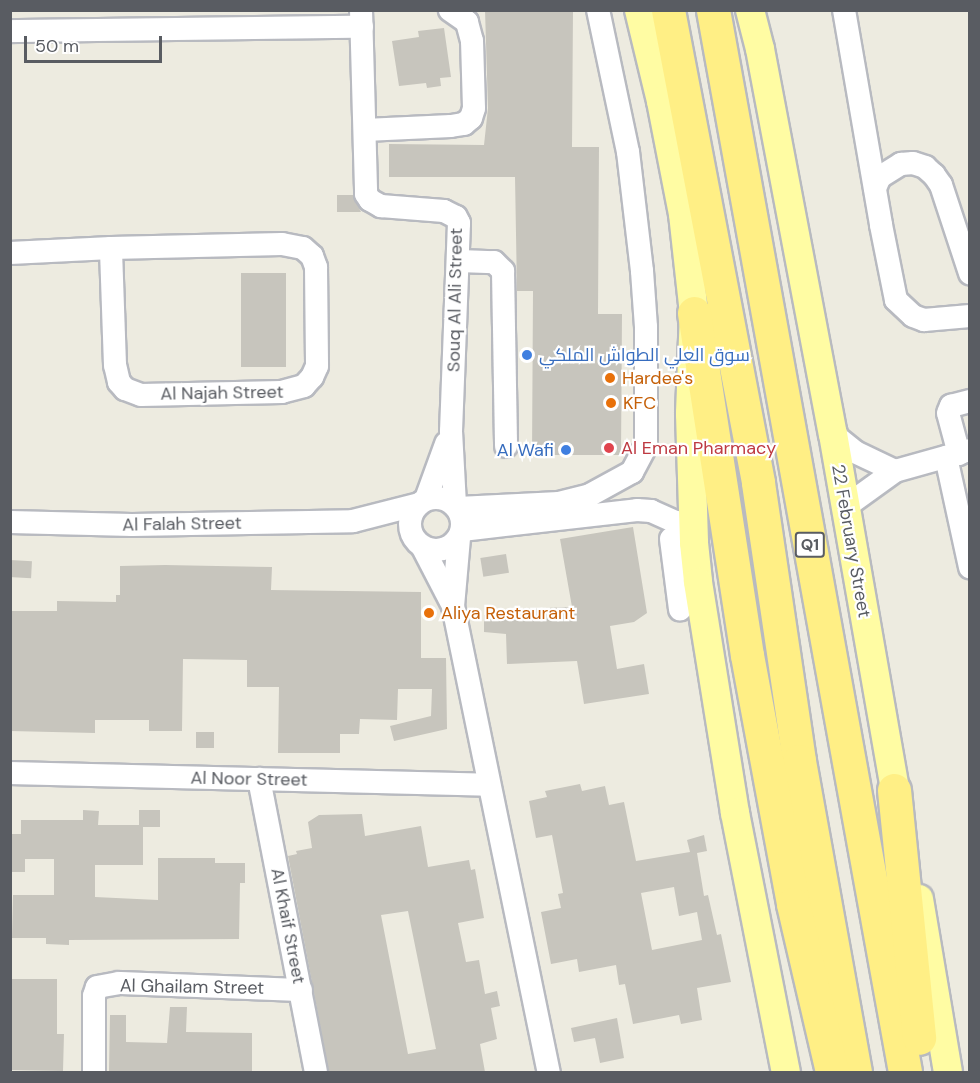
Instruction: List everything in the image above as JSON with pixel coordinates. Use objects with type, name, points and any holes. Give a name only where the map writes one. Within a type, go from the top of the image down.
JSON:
[{"type":"highway","name":"Q1","points":[[714,14],[905,1072]]},
{"type":"highway","name":"Q1","points":[[671,23],[758,483],[799,761],[855,1072]]},
{"type":"highway","points":[[694,313],[747,655],[794,904],[832,1072]]},
{"type":"highway","points":[[894,790],[922,1072]]},
{"type":"main road","points":[[639,10],[661,101],[683,214],[694,313],[683,551],[786,1072]]},
{"type":"main road","name":"22 February Street","points":[[750,10],[763,60],[833,434],[894,790],[915,877],[948,1072]]},
{"type":"street","points":[[365,130],[451,126],[465,124],[471,118],[474,108],[472,41],[467,22],[450,10]]},
{"type":"street","points":[[459,520],[559,503],[590,495],[632,472],[646,446],[646,327],[642,271],[628,152],[598,10]]},
{"type":"street","points":[[844,10],[896,300],[903,309],[924,320],[969,316]]},
{"type":"street","name":"Souq Al Ali Street","points":[[10,31],[362,19],[366,188],[370,200],[381,206],[451,213],[459,224],[451,431],[459,520]]},
{"type":"street","points":[[875,188],[880,177],[901,164],[925,167],[934,175],[941,185],[969,273]]},
{"type":"street","name":"Al Najah Street","points":[[10,253],[111,248],[282,244],[303,248],[312,256],[316,267],[316,366],[312,377],[304,386],[282,392],[141,395],[125,389],[119,382],[115,365],[111,248]]},
{"type":"street","points":[[459,261],[494,262],[503,271],[506,446]]},
{"type":"street","points":[[969,401],[951,406],[948,413],[958,454],[969,567]]},
{"type":"street","name":"Souq Al Ali Street","points":[[423,502],[451,431]]},
{"type":"street","points":[[833,434],[861,456],[895,471]]},
{"type":"street","points":[[845,507],[868,487],[895,471],[958,454]]},
{"type":"street","points":[[453,606],[419,543],[410,521],[423,502],[442,498],[459,520],[453,606],[488,785],[549,1072]]},
{"type":"street","name":"Al Falah Street","points":[[10,522],[132,525],[353,521],[423,502]]},
{"type":"street","points":[[459,520],[638,510],[664,515],[681,527],[683,551],[680,609]]},
{"type":"street","points":[[419,543],[438,550],[453,544],[459,520]]},
{"type":"street","name":"Al Falah Street","points":[[353,521],[419,543]]},
{"type":"street","name":"Al Noor Street","points":[[10,773],[488,785]]},
{"type":"street","name":"Al Khaif Street","points":[[259,779],[316,1072]]},
{"type":"street","name":"Al Ghailam Street","points":[[94,1072],[94,996],[97,987],[118,983],[301,990]]},
{"type":"building","points":[[485,10],[573,10],[572,147],[599,147],[598,314],[622,314],[621,455],[532,455],[533,291],[517,291],[515,177],[389,177],[389,144],[484,145],[488,108]]},
{"type":"building","points":[[444,28],[451,77],[440,78],[441,86],[427,88],[426,83],[399,86],[392,41],[419,37],[418,31]]},
{"type":"building","points":[[337,195],[353,195],[361,212],[337,212]]},
{"type":"building","points":[[241,273],[286,273],[286,367],[241,367]]},
{"type":"building","points":[[633,527],[647,613],[634,622],[610,626],[617,669],[644,664],[649,694],[584,704],[577,661],[507,664],[506,634],[484,632],[484,615],[518,614],[518,609],[572,607],[560,539]]},
{"type":"building","points":[[506,554],[509,573],[483,577],[480,558]]},
{"type":"building","points":[[10,560],[32,561],[31,578],[10,577]]},
{"type":"building","points":[[120,566],[272,567],[271,590],[421,592],[421,658],[446,658],[447,729],[394,741],[390,726],[431,716],[432,689],[398,689],[397,720],[360,719],[359,734],[340,734],[340,753],[278,753],[279,687],[247,687],[247,660],[183,659],[182,731],[149,731],[149,720],[95,720],[95,733],[10,731],[10,611],[57,611],[57,601],[116,602],[116,595],[120,595]]},
{"type":"building","points":[[196,732],[214,732],[214,748],[196,748]]},
{"type":"building","points":[[580,784],[582,791],[605,786],[609,805],[624,802],[636,861],[690,852],[687,840],[704,835],[707,851],[697,853],[704,896],[708,895],[717,935],[721,934],[731,982],[697,988],[702,1020],[681,1024],[679,1015],[633,1024],[625,984],[619,985],[616,965],[579,972],[577,959],[551,964],[541,912],[561,908],[558,894],[563,893],[552,835],[536,838],[529,801],[547,797],[545,791]],"holes":[[[674,887],[679,916],[697,912],[702,940],[652,950],[641,893]]]},
{"type":"building","points":[[83,810],[99,811],[98,825],[139,825],[139,810],[160,810],[160,827],[143,827],[143,865],[95,865],[95,897],[158,900],[158,858],[215,858],[215,863],[245,863],[245,883],[240,883],[239,939],[69,940],[69,945],[46,944],[46,938],[12,938],[13,895],[54,895],[54,859],[25,859],[25,872],[10,872],[10,834],[21,834],[21,820],[83,820]]},
{"type":"building","points":[[362,814],[365,836],[421,826],[428,867],[469,860],[471,870],[475,869],[484,918],[458,923],[466,962],[479,960],[485,994],[497,991],[500,1006],[491,1008],[497,1039],[480,1044],[485,1072],[329,1072],[288,856],[297,854],[296,851],[312,848],[308,822],[319,815]],"holes":[[[408,911],[436,1049],[408,1054],[381,915]]]},
{"type":"building","points":[[10,979],[57,979],[57,1034],[64,1034],[63,1071],[10,1070]]},
{"type":"building","points":[[170,1007],[187,1007],[186,1032],[252,1033],[252,1072],[109,1072],[110,1015],[126,1015],[126,1042],[167,1043]]},
{"type":"building","points":[[617,1018],[624,1058],[600,1063],[595,1038],[574,1042],[571,1028]]},
{"type":"place","name":"سوق العلي الطواش الملكي","points":[[527,355]]},
{"type":"place","name":"Hardee's","points":[[610,378]]},
{"type":"place","name":"KFC","points":[[611,403]]},
{"type":"place","name":"Al Eman Pharmacy","points":[[609,448]]},
{"type":"place","name":"Al Wafi","points":[[566,450]]},
{"type":"place","name":"Aliya Restaurant","points":[[429,613]]}]
